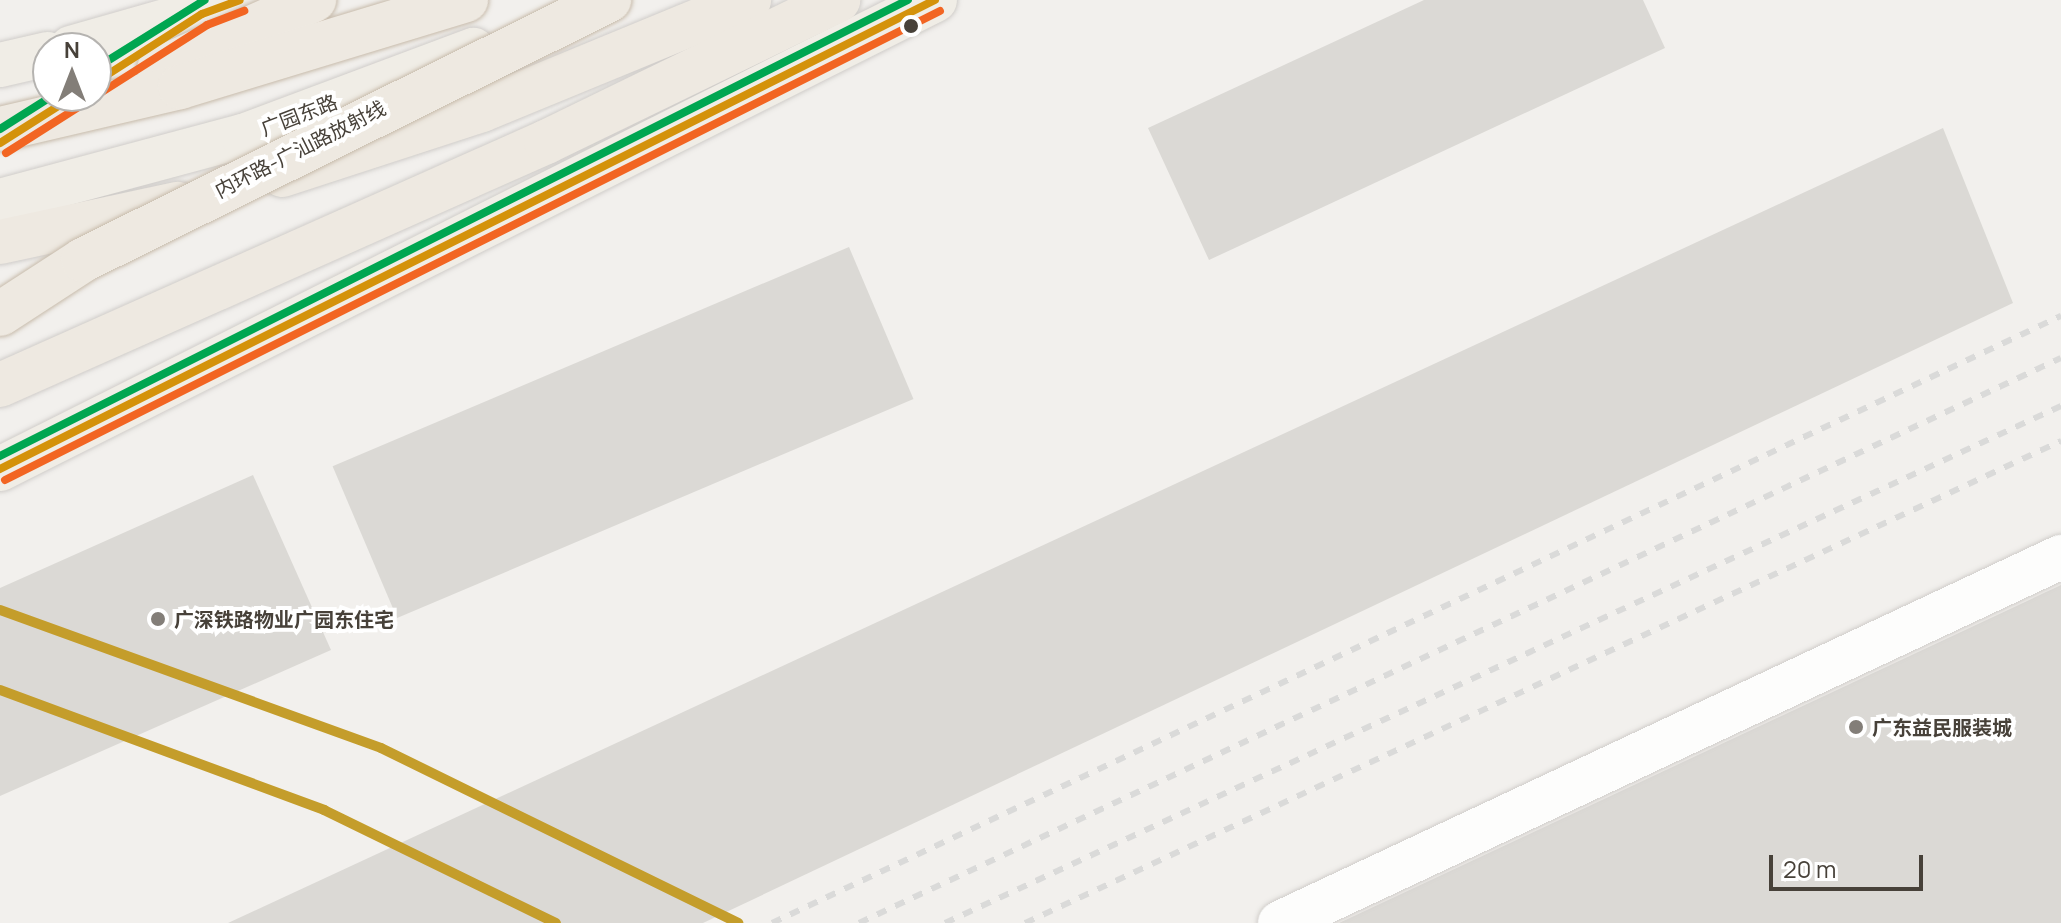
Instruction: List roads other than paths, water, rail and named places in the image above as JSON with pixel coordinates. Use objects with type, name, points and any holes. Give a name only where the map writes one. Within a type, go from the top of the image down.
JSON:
[{"type":"highway","points":[[0,143],[314,0]]},
{"type":"highway","points":[[0,129],[180,87],[466,0]]},
{"type":"highway","name":"内环路-广汕路放射线","points":[[0,314],[83,260],[609,0]]},
{"type":"highway","points":[[0,242],[193,201],[325,162],[482,110],[749,0]]},
{"type":"highway","points":[[0,385],[546,142],[838,0]]},
{"type":"main road","name":"广园东路","points":[[0,201],[243,136],[589,0]]},
{"type":"main road","points":[[0,469],[428,251],[935,0]]},
{"type":"main road","points":[[112,37],[221,7]]},
{"type":"main road","points":[[112,72],[221,7]]},
{"type":"main road","points":[[0,65],[32,58]]},
{"type":"main road","points":[[0,143],[49,112]]},
{"type":"street","points":[[1280,923],[2061,557]]},
{"type":"railway","points":[[772,923],[2061,316]]},
{"type":"railway","points":[[859,923],[2061,358]]},
{"type":"railway","points":[[945,923],[2061,406]]},
{"type":"railway","points":[[1025,923],[2061,441]]},
{"type":"place","name":"广深铁路物业广园东住宅","points":[[158,619]]},
{"type":"place","name":"广东益民服装城","points":[[1856,727]]}]
